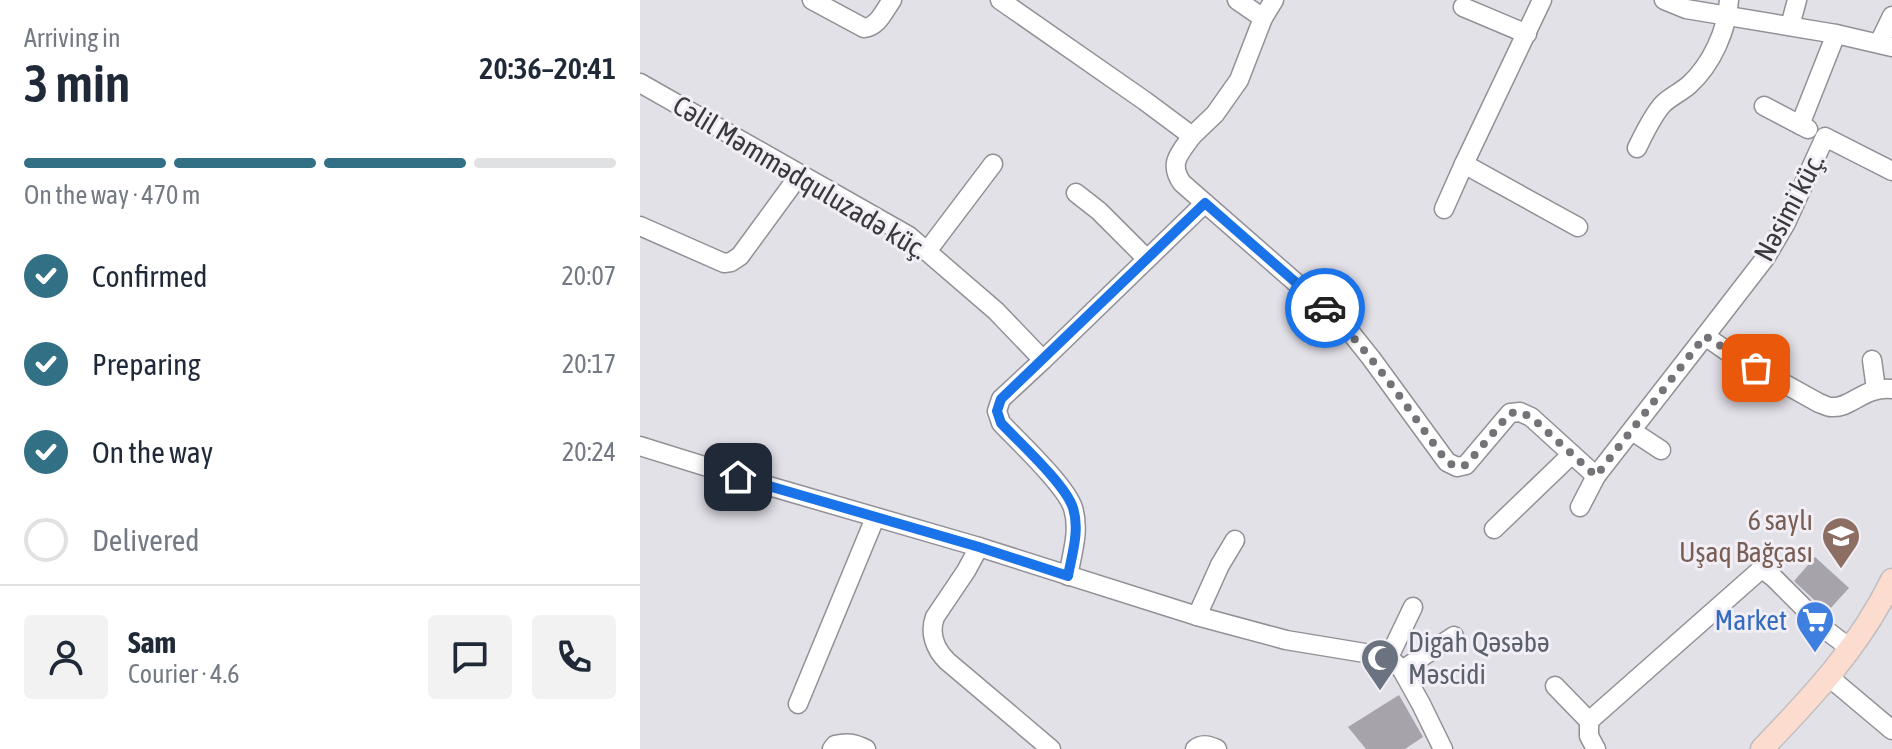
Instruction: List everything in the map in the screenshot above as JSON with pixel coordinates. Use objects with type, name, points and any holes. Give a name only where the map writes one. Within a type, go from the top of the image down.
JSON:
[{"type":"main road","points":[[1762,749],[1851,649],[1892,580]]},
{"type":"street","points":[[812,0],[864,28],[871,28],[892,0]]},
{"type":"street","points":[[1000,0],[1192,136]]},
{"type":"street","points":[[1237,0],[1263,18]]},
{"type":"street","points":[[1274,0],[1263,18],[1239,80],[1215,114],[1192,136],[1175,163],[1175,173],[1182,183],[1351,333],[1447,462],[1457,467],[1466,465],[1510,413],[1520,412],[1531,417],[1596,476]]},
{"type":"street","points":[[1444,209],[1542,0]]},
{"type":"street","points":[[1664,0],[1686,9],[1728,8],[1790,26],[1885,45],[1892,16]]},
{"type":"street","points":[[1790,26],[1797,0]]},
{"type":"street","points":[[1463,7],[1527,34]]},
{"type":"street","points":[[1637,148],[1663,104],[1689,85],[1702,70],[1722,34],[1728,8]]},
{"type":"street","points":[[1800,125],[1836,34]]},
{"type":"street","name":"Cəlil Məmmədquluzadə küç.","points":[[640,83],[909,236],[996,311],[1043,360]]},
{"type":"street","points":[[1764,106],[1825,137]]},
{"type":"street","name":"Nəsimi küç.","points":[[1580,507],[1596,476],[1766,257],[1786,223],[1825,137],[1892,171]]},
{"type":"street","points":[[928,250],[993,164]]},
{"type":"street","points":[[1464,164],[1578,227]]},
{"type":"street","points":[[640,226],[724,263],[731,262],[740,256],[800,174]]},
{"type":"street","points":[[1076,193],[1099,211],[1147,259]]},
{"type":"street","points":[[1068,576],[1076,531],[1074,510],[1067,494],[1001,423],[997,411],[1001,399],[1205,203]]},
{"type":"street","points":[[1705,336],[1734,356],[1819,403],[1832,407],[1841,406],[1866,392],[1884,389],[1872,360]]},
{"type":"street","points":[[1632,431],[1661,450]]},
{"type":"street","points":[[640,446],[1197,616],[1286,640],[1396,664],[1454,636]]},
{"type":"street","points":[[1494,529],[1572,454]]},
{"type":"street","points":[[798,704],[875,518]]},
{"type":"street","points":[[1197,616],[1235,540]]},
{"type":"street","points":[[979,547],[935,617],[932,637],[947,661],[1051,749]]},
{"type":"street","points":[[1589,721],[1759,571],[1765,571],[1774,578],[1826,630],[1851,649]]},
{"type":"street","points":[[1413,607],[1396,664],[1421,704],[1443,749]]},
{"type":"street","points":[[1829,677],[1892,730]]},
{"type":"street","points":[[1555,686],[1589,721],[1589,736],[1596,749]]},
{"type":"street","points":[[832,749],[847,742],[866,749]]},
{"type":"street","points":[[1195,749],[1209,745],[1217,749]]},
{"type":"building","points":[[1815,557],[1849,588],[1827,612],[1794,581]]},
{"type":"building","points":[[1399,695],[1423,737],[1405,749],[1366,749],[1348,727]]},
{"type":"way so far","points":[[1325,308],[1371,358],[1447,462],[1457,467],[1466,465],[1510,413],[1520,412],[1531,417],[1596,476],[1705,336],[1756,368]]},
{"type":"place","name":"6 saylı Uşaq Bağçası","points":[[1841,570]]},
{"type":"place","name":"Market","points":[[1815,654]]},
{"type":"place","name":"Digah Qəsəbə Məscidi","points":[[1380,692]]},
{"type":"route","points":[[738,477],[1068,576],[1076,531],[1074,510],[1067,494],[1001,423],[997,411],[1001,399],[1205,203],[1325,308]]}]
